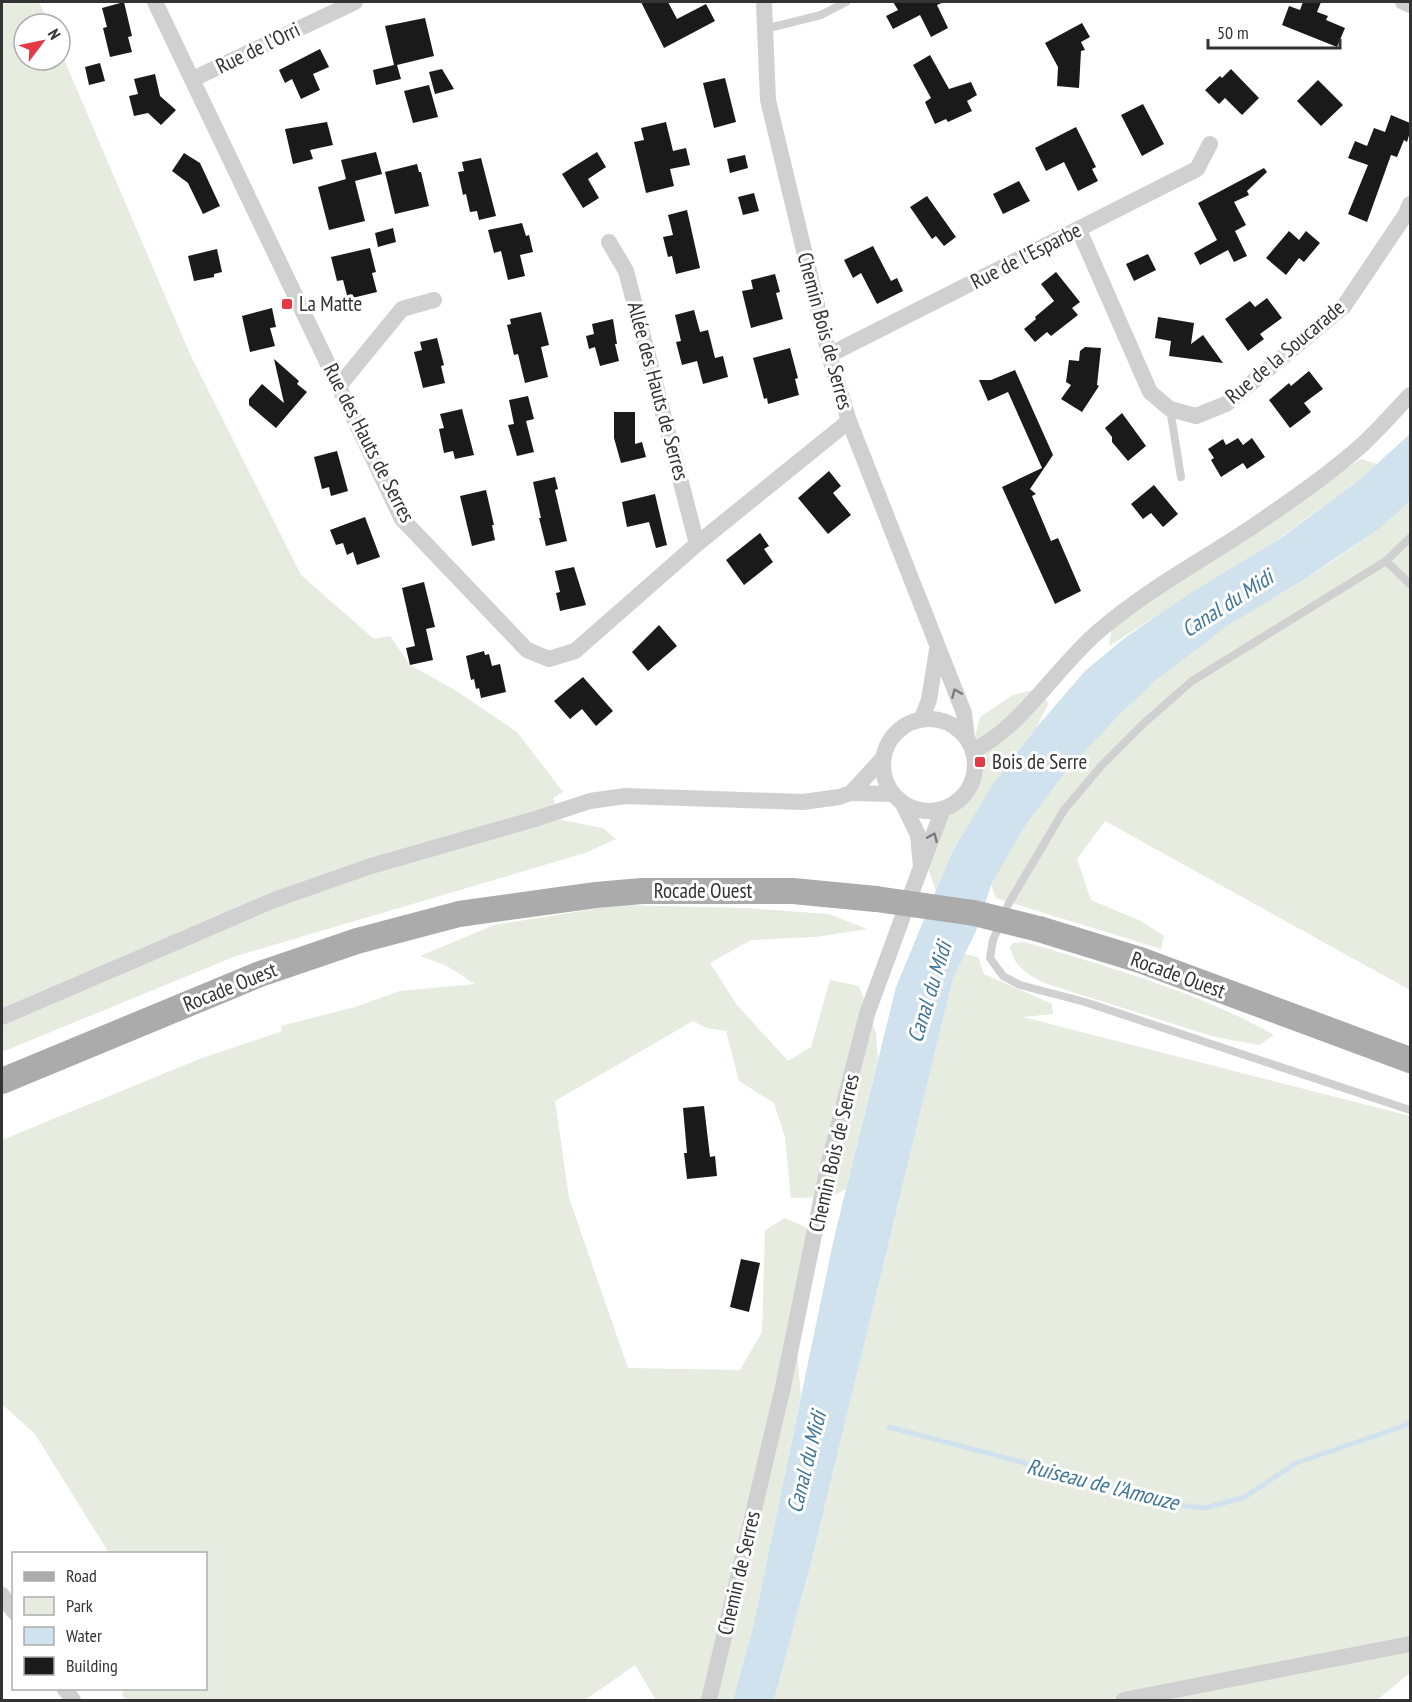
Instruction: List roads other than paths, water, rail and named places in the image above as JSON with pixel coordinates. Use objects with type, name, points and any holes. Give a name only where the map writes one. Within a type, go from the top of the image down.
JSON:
[{"type":"main road","name":"Rocade Ouest","points":[[2,1082],[260,974],[357,941],[459,914],[546,901],[642,891],[793,891],[876,899],[974,913],[1039,928],[1140,960],[1410,1060]]},
{"type":"street","name":"Rue des Hauts de Serres","points":[[155,2],[194,79],[402,519],[527,650],[549,659],[575,651],[697,544],[849,421]]},
{"type":"street","name":"Rue de l'Orri","points":[[194,79],[356,2]]},
{"type":"street","name":"Chemin Bois de Serres","points":[[764,2],[768,100],[829,355],[849,421],[964,713],[970,745]]},
{"type":"street","points":[[1402,2],[1410,5]]},
{"type":"street","name":"Rue de l'Esparbe","points":[[829,355],[1197,169],[1210,144]]},
{"type":"street","name":"Rue de la Soucarade","points":[[1079,230],[1150,392],[1170,408],[1196,416],[1226,404],[1344,306],[1406,214],[1410,204]]},
{"type":"street","name":"Allée des Hauts de Serres","points":[[609,242],[626,272],[697,544]]},
{"type":"street","points":[[339,386],[402,309],[434,300]]},
{"type":"street","points":[[970,745],[1006,730],[1098,631],[1143,596],[1258,523],[1303,490],[1362,444],[1410,395]]},
{"type":"street","points":[[921,720],[929,700],[937,649]]},
{"type":"street","points":[[934,719],[947,723],[958,730],[970,745],[975,765],[970,786],[956,803],[943,809],[929,811],[915,809],[898,798],[887,784],[883,771],[888,744],[896,733],[908,724],[934,719]]},
{"type":"street","points":[[851,794],[884,757]]},
{"type":"street","points":[[2,1017],[274,900],[371,866],[590,801],[625,796],[803,802],[851,794],[898,798]]},
{"type":"street","name":"Chemin Bois de Serres","points":[[898,798],[918,835],[921,867]]},
{"type":"street","name":"Chemin Bois de Serres","points":[[770,1445],[828,1166],[867,1014],[943,809]]},
{"type":"street","name":"Chemin de Serres","points":[[709,1701],[770,1445]]},
{"type":"street","points":[[2,1594],[12,1609]]},
{"type":"street","points":[[1124,1701],[1410,1644]]},
{"type":"lane","points":[[765,29],[821,15],[846,2]]},
{"type":"lane","points":[[1170,408],[1182,477]]},
{"type":"lane","points":[[1410,538],[1386,561],[1192,681],[1143,724],[1102,765],[1064,810],[1009,903],[993,940],[990,958],[1003,976],[1020,985],[1096,1005],[1410,1110]]},
{"type":"lane","points":[[1386,561],[1410,584]]},
{"type":"water","name":"Canal du Midi","points":[[1410,434],[1410,501],[1380,528],[1305,579],[1227,626],[1155,681],[1066,771],[1024,827],[991,885],[976,931],[953,978],[811,1563],[774,1700],[733,1700],[753,1627],[834,1238],[896,987],[952,852],[990,788],[1036,728],[1085,671],[1126,637],[1192,592],[1281,538],[1358,481]]},
{"type":"waterway","name":"Ruiseau de l'Amouze","points":[[889,1427],[1168,1504],[1205,1508],[1245,1497],[1296,1463],[1404,1426],[1410,1421]]},
{"type":"place","name":"La Matte","points":[[287,304]]},
{"type":"place","name":"Bois de Serre","points":[[980,762]]}]
